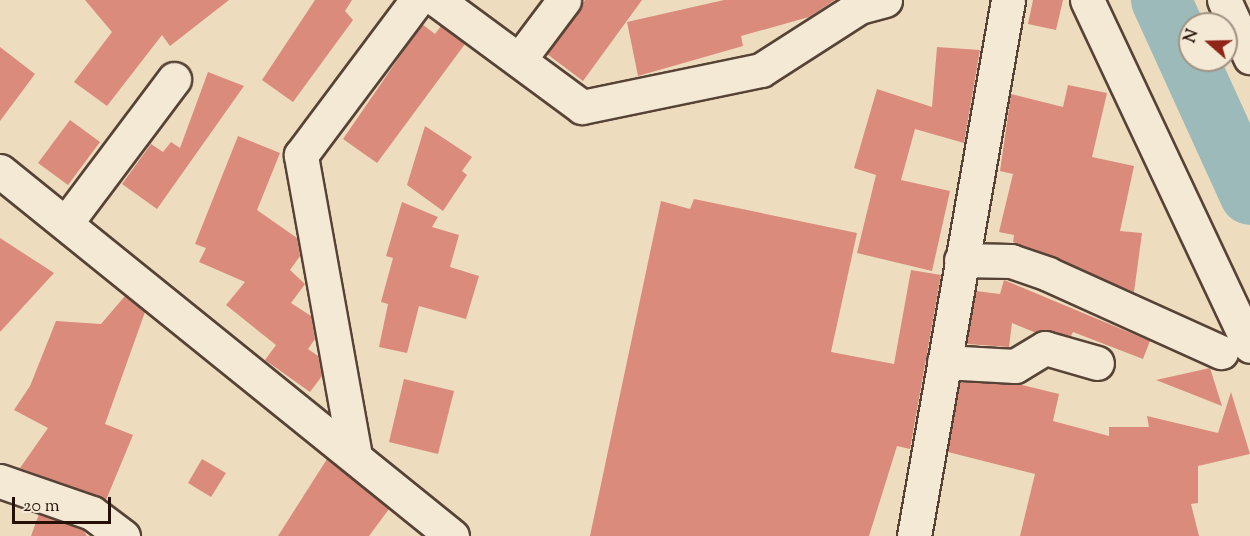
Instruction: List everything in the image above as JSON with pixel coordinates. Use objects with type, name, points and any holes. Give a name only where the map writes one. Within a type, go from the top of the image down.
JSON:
[{"type":"street","points":[[355,456],[301,155],[417,0]]},
{"type":"street","points":[[437,0],[582,107],[761,70],[825,13],[885,0]]},
{"type":"street","points":[[519,60],[564,0]]},
{"type":"street","points":[[914,536],[961,260],[998,78],[1008,0]]},
{"type":"street","points":[[1087,0],[1235,349]]},
{"type":"street","points":[[1224,0],[1250,57]]},
{"type":"street","points":[[66,223],[174,79]]},
{"type":"street","points":[[0,171],[452,536]]},
{"type":"street","points":[[961,260],[1011,261],[1235,349]]},
{"type":"street","points":[[944,362],[1015,366],[1046,348],[1096,363]]},
{"type":"street","points":[[0,481],[92,513],[123,536]]},
{"type":"building","points":[[85,0],[229,0],[170,46],[162,35],[107,106],[74,82],[112,32]]},
{"type":"building","points":[[315,0],[352,0],[345,11],[353,20],[293,102],[262,80]]},
{"type":"building","points":[[585,0],[642,0],[583,81],[547,54]]},
{"type":"building","points":[[724,0],[835,0],[809,17],[741,36],[743,46],[638,76],[627,22]]},
{"type":"building","points":[[1033,0],[1063,0],[1056,30],[1028,24]]},
{"type":"building","points":[[422,24],[435,34],[441,26],[465,44],[377,163],[343,139]]},
{"type":"building","points":[[0,47],[35,74],[0,121]]},
{"type":"building","points":[[937,47],[980,50],[964,143],[915,129],[901,180],[950,191],[932,271],[857,253],[876,175],[854,168],[877,89],[932,107]]},
{"type":"building","points":[[208,72],[244,86],[157,209],[122,184],[151,144],[163,152],[171,142],[180,148]]},
{"type":"building","points":[[1068,85],[1107,93],[1092,157],[1134,166],[1120,231],[1142,233],[1134,292],[1013,242],[1014,235],[999,232],[1013,174],[1000,171],[1011,94],[1063,107]]},
{"type":"building","points":[[70,120],[100,142],[68,185],[38,163]]},
{"type":"building","points":[[425,126],[472,157],[462,171],[467,175],[443,211],[407,185]]},
{"type":"building","points":[[238,136],[280,153],[257,210],[297,238],[300,256],[290,270],[305,284],[291,303],[311,316],[315,339],[308,349],[318,356],[322,376],[310,392],[265,360],[276,345],[226,305],[245,282],[199,262],[206,248],[195,244]]},
{"type":"building","points":[[694,199],[857,233],[831,352],[894,364],[911,270],[941,275],[910,449],[897,446],[869,536],[590,536],[661,201],[690,209]]},
{"type":"building","points":[[402,202],[438,217],[432,227],[459,235],[450,267],[479,276],[466,319],[419,306],[407,353],[379,347],[388,304],[381,302],[393,258],[386,256]]},
{"type":"building","points":[[0,238],[54,273],[0,332]]},
{"type":"building","points":[[1004,280],[1150,341],[1143,359],[1073,332],[1071,336],[1034,332],[1012,323],[1009,347],[967,344],[976,291],[1000,294]]},
{"type":"building","points":[[125,296],[145,312],[105,424],[133,435],[106,500],[20,468],[48,428],[14,410],[30,386],[56,321],[101,324]]},
{"type":"building","points":[[1210,368],[1222,406],[1156,380]]},
{"type":"building","points":[[404,379],[454,391],[438,454],[389,442]]},
{"type":"building","points":[[960,382],[1018,384],[1059,394],[1053,421],[1109,436],[1109,427],[1149,427],[1147,416],[1218,433],[1231,392],[1250,454],[1198,466],[1198,503],[1191,504],[1199,536],[1020,536],[1035,474],[948,452]]},
{"type":"building","points":[[202,459],[226,473],[211,497],[188,483]]},
{"type":"building","points":[[327,459],[389,509],[369,536],[278,536]]},
{"type":"building","points":[[39,514],[83,530],[87,536],[31,536]]},
{"type":"waterway","points":[[1161,0],[1250,195]]}]
